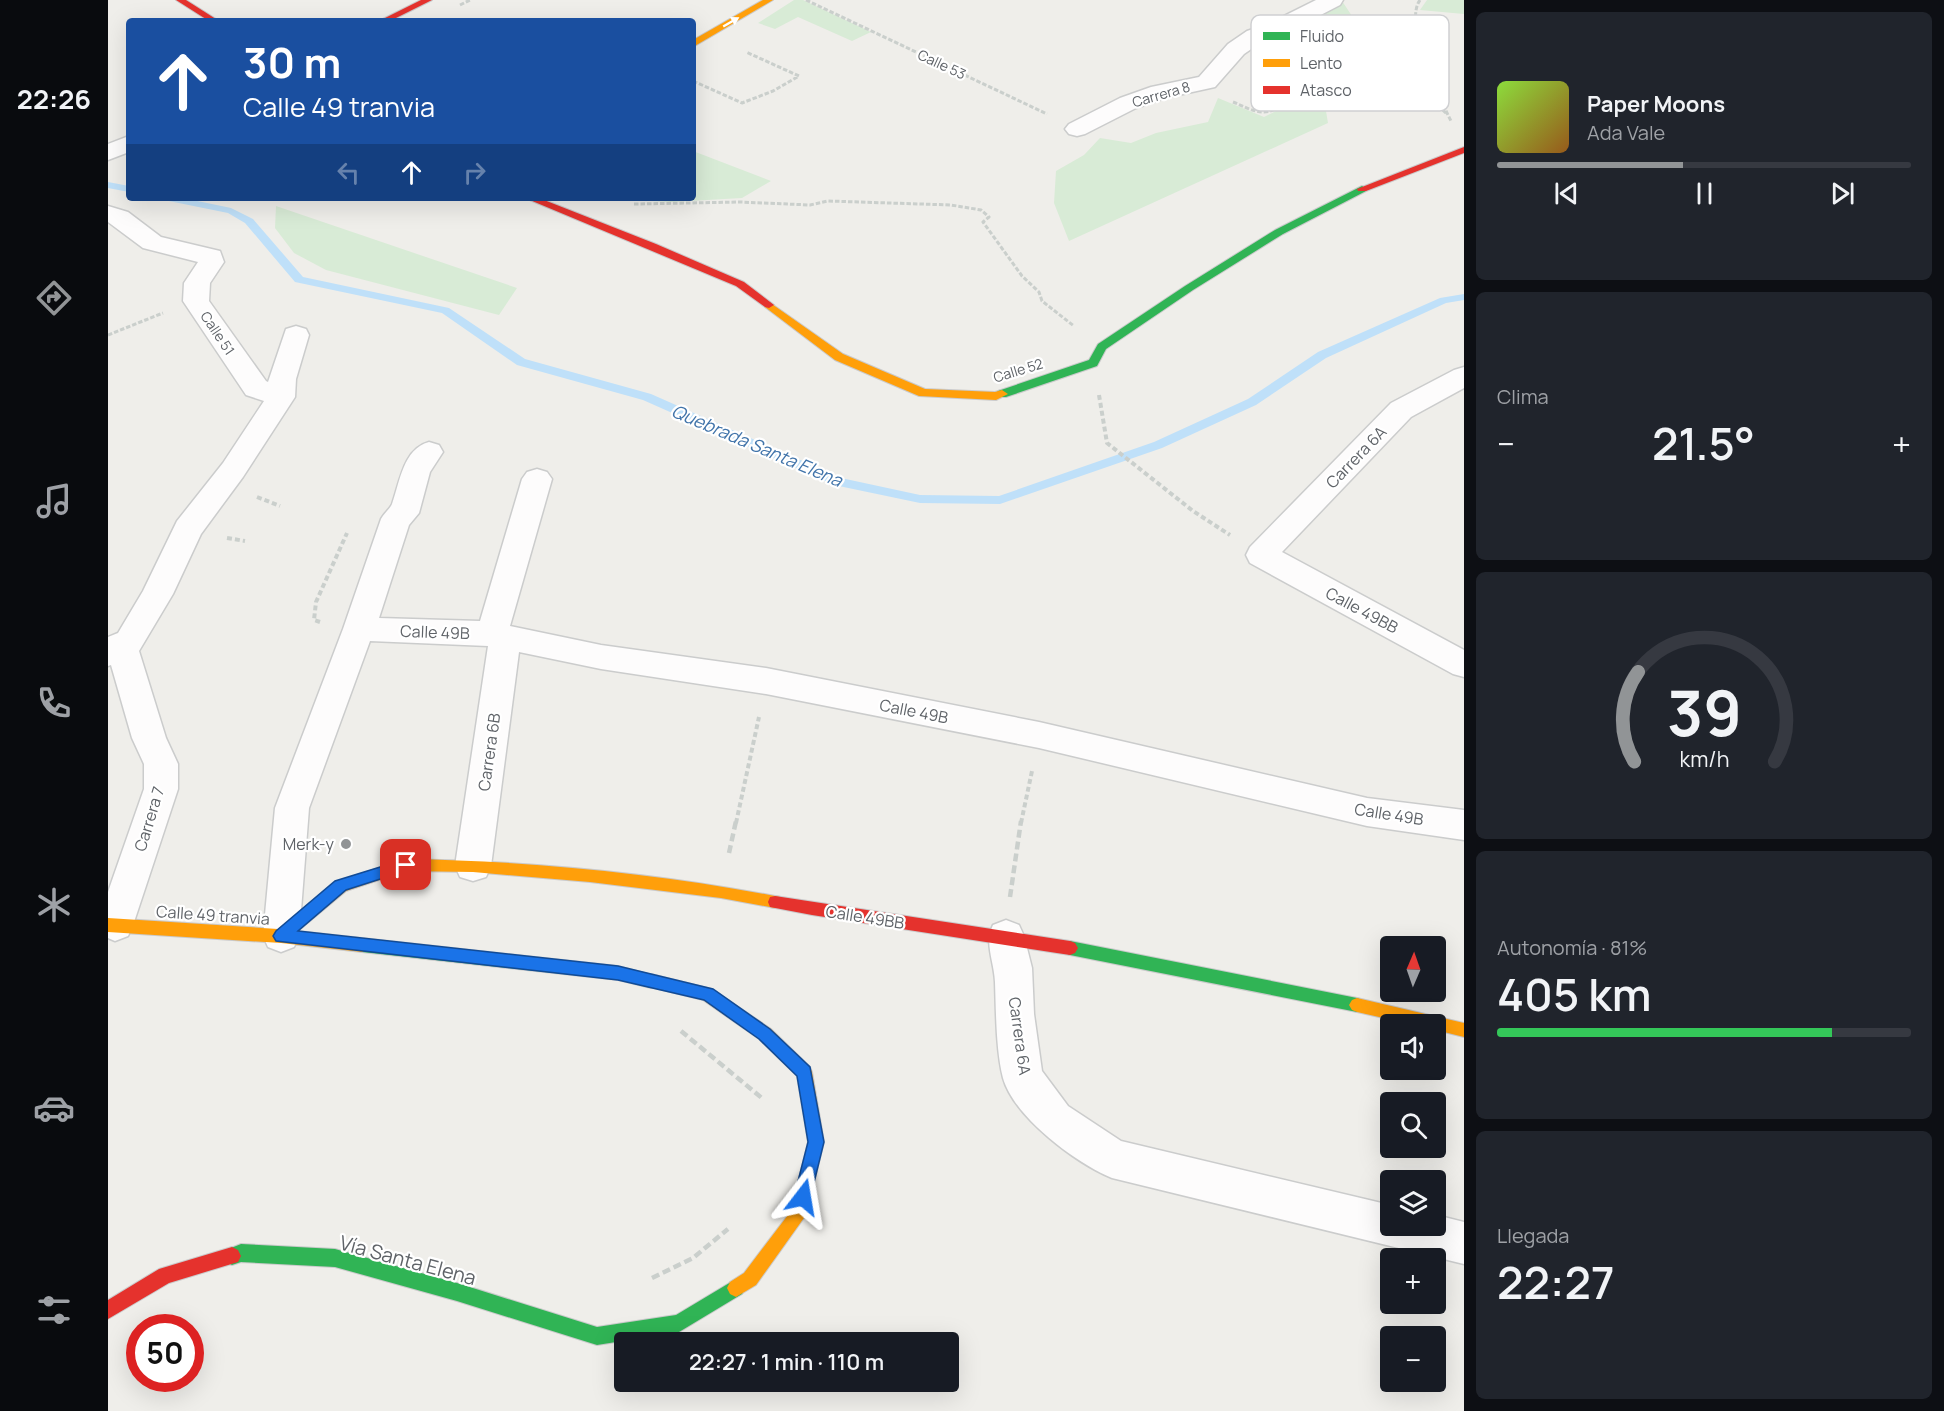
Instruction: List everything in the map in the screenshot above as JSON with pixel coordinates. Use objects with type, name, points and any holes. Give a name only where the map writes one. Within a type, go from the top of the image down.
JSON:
[{"type":"street","points":[[180,0],[210,18]]},
{"type":"street","points":[[389,18],[428,0]]},
{"type":"street","points":[[696,42],[769,0]]},
{"type":"street","name":"Carrera 8","points":[[1302,15],[1332,0]]},
{"type":"street","name":"Carrera 8","points":[[1077,129],[1149,96],[1207,82],[1236,48],[1251,39]]},
{"type":"street","points":[[108,153],[126,144]]},
{"type":"street","points":[[1093,363],[1102,347],[1236,257],[1341,199],[1422,164],[1464,150]]},
{"type":"street","name":"Calle 52","points":[[538,201],[740,284],[839,357],[923,393],[996,396],[1093,363]]},
{"type":"street","name":"Calle 51","points":[[108,213],[119,217],[152,243],[211,257],[212,262],[197,283],[196,301],[256,388],[281,398]]},
{"type":"street","points":[[112,645],[129,642],[157,594],[188,529],[233,470],[281,398],[282,379],[296,335]]},
{"type":"street","name":"Carrera 6A","points":[[1261,555],[1401,410],[1464,376]]},
{"type":"street","points":[[281,936],[292,808],[359,628],[396,519],[404,513],[416,471],[429,452]]},
{"type":"street","name":"Carrera 6B","points":[[473,866],[499,636],[537,479]]},
{"type":"street","name":"Calle 49BB","points":[[1261,555],[1464,664]]},
{"type":"street","name":"Calle 49B","points":[[359,628],[499,636],[601,657],[766,681],[1039,735],[1367,812],[1464,825]]},
{"type":"street","name":"Carrera 7","points":[[111,925],[161,789],[161,764],[112,645]]},
{"type":"street","name":"Calle 49BB","points":[[281,936],[341,886],[406,865],[473,866],[590,876],[721,892],[858,916],[1006,936],[1333,999],[1464,1030]]},
{"type":"street","name":"Calle 49 tranvia","points":[[111,925],[281,936],[618,973],[707,994],[765,1034],[804,1072],[816,1142],[798,1215],[750,1279],[680,1323],[597,1336]]},
{"type":"street","name":"Carrera 6A","points":[[1006,936],[1013,968],[1015,1014],[1023,1077],[1054,1119],[1112,1158],[1464,1244]]},
{"type":"street","name":"Vía Santa Elena","points":[[108,1310],[165,1275],[241,1253],[265,1254],[335,1258],[457,1292],[597,1336]]},
{"type":"path","name":"Calle 53","points":[[806,0],[1077,129]]},
{"type":"path","points":[[1415,15],[1415,8],[1420,0]]},
{"type":"path","points":[[696,82],[741,103],[773,91],[799,76],[708,35]]},
{"type":"path","points":[[1207,82],[1214,95],[1251,108]]},
{"type":"path","points":[[1444,111],[1447,114]]},
{"type":"path","points":[[1446,111],[1451,122]]},
{"type":"path","points":[[590,222],[610,203],[740,202],[810,206],[828,201],[951,205],[981,210],[988,217],[983,222],[1022,276],[1039,292],[1042,302],[1102,347]]},
{"type":"path","points":[[108,335],[196,301]]},
{"type":"path","points":[[1093,363],[1107,443],[1193,511],[1261,555]]},
{"type":"path","points":[[721,892],[766,681]]},
{"type":"path","points":[[1006,936],[1015,852],[1039,735]]},
{"type":"path","points":[[678,1029],[770,1105]]},
{"type":"path","points":[[643,1281],[664,1274],[716,1241],[729,1227]]},
{"type":"green space","points":[[794,0],[803,0],[871,32],[852,41],[798,17],[775,29],[758,23]]},
{"type":"green space","points":[[1427,0],[1464,0],[1464,14],[1420,10]]},
{"type":"green space","points":[[1342,1],[1351,15],[1310,15]]},
{"type":"green space","points":[[1218,98],[1264,117],[1276,111],[1326,111],[1328,123],[1069,241],[1054,203],[1056,171],[1084,155],[1100,138],[1131,143],[1156,133],[1208,122]]},
{"type":"green space","points":[[696,152],[771,181],[742,198],[696,201]]},
{"type":"green space","points":[[276,206],[517,288],[499,315],[326,270],[294,253],[275,228]]},
{"type":"waterway","name":"Quebrada Santa Elena","points":[[108,185],[126,188]]},
{"type":"waterway","name":"Quebrada Santa Elena","points":[[183,201],[231,211],[249,221],[299,280],[445,310],[521,362],[647,397],[838,482],[920,499],[1000,500],[1158,445],[1252,402],[1322,355],[1444,300],[1464,297]]},
{"type":"traffic: fast","points":[[1002,394],[1093,363],[1102,347],[1189,288],[1279,232],[1362,189]]},
{"type":"traffic: fast","points":[[362,945],[618,973],[651,981]]},
{"type":"traffic: fast","points":[[1070,948],[1357,1005]]},
{"type":"traffic: fast","points":[[232,1256],[241,1253],[335,1258],[457,1292],[597,1336],[679,1323],[736,1288]]},
{"type":"traffic: slow","points":[[696,42],[769,0]]},
{"type":"traffic: slow","points":[[769,305],[839,357],[923,393],[996,396],[1002,394]]},
{"type":"traffic: slow","points":[[281,936],[341,886],[406,865],[473,866],[590,876],[721,892],[775,902]]},
{"type":"traffic: slow","points":[[108,925],[281,936],[362,945]]},
{"type":"traffic: slow","points":[[651,981],[707,994],[765,1034],[804,1072],[816,1142],[798,1215],[750,1279],[736,1288]]},
{"type":"traffic: slow","points":[[1357,1005],[1464,1030]]},
{"type":"traffic: jam","points":[[180,0],[210,18]]},
{"type":"traffic: jam","points":[[389,18],[428,0]]},
{"type":"traffic: jam","points":[[1362,189],[1464,150]]},
{"type":"traffic: jam","points":[[538,201],[740,284],[769,305]]},
{"type":"traffic: jam","points":[[775,902],[1070,948]]},
{"type":"traffic: jam","points":[[108,1310],[165,1275],[232,1256]]},
{"type":"place","name":"Merk-y","points":[[346,844]]},
{"type":"route","points":[[406,865],[341,886],[281,936],[618,973],[707,994],[765,1034],[804,1072],[816,1142],[803,1197]]}]
